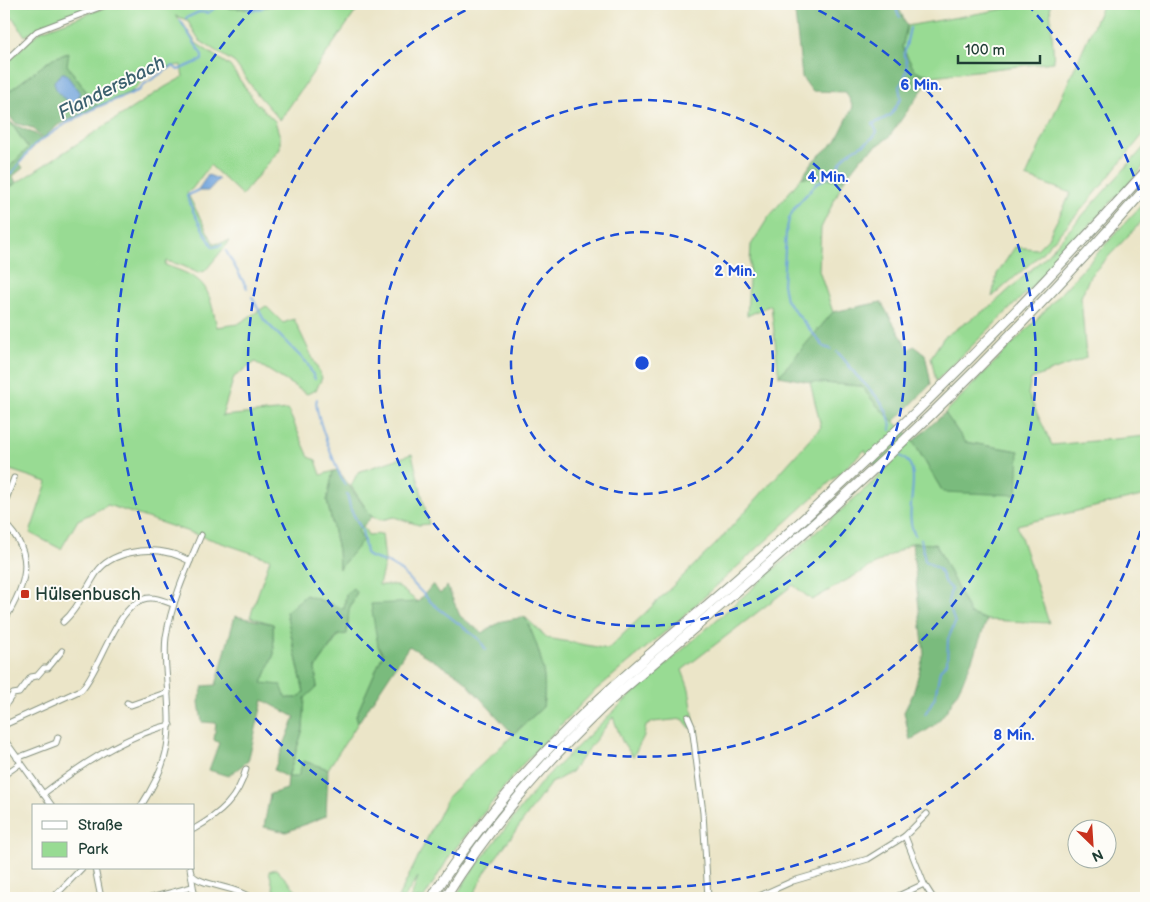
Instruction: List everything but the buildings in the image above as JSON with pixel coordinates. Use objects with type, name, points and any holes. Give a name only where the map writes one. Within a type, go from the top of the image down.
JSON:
[{"type":"highway","points":[[432,898],[491,814],[560,735],[630,670],[763,556],[956,373],[1044,284],[1146,171]]},
{"type":"highway","points":[[445,898],[466,863],[499,819],[567,742],[604,706],[839,502],[964,382],[1092,250],[1146,188]]},
{"type":"street","points":[[4,62],[14,50],[37,31],[108,4]]},
{"type":"street","points":[[4,505],[14,478]]},
{"type":"street","points":[[4,523],[14,534],[23,552],[25,570],[20,592],[4,621]]},
{"type":"street","points":[[142,804],[162,769],[167,754],[170,725],[165,651],[174,604],[201,535]]},
{"type":"street","points":[[63,622],[70,616],[96,573],[109,561],[124,555],[152,550],[169,553],[190,561]]},
{"type":"street","points":[[4,725],[81,690],[87,684],[111,637],[127,612],[137,602],[150,598],[174,604]]},
{"type":"street","points":[[4,707],[13,694],[19,694],[31,677],[37,676],[44,668],[48,668],[62,651]]},
{"type":"street","points":[[126,703],[140,702],[168,692]]},
{"type":"street","points":[[688,717],[692,726],[708,872],[708,898]]},
{"type":"street","points":[[44,794],[125,741],[154,728],[170,725]]},
{"type":"street","points":[[17,758],[56,743],[58,737]]},
{"type":"street","points":[[4,739],[51,804]]},
{"type":"street","points":[[4,776],[21,763]]},
{"type":"street","points":[[195,827],[228,806],[242,783],[246,769]]},
{"type":"street","points":[[755,898],[793,881],[868,859],[905,836],[927,814]]},
{"type":"street","points":[[905,836],[924,884],[933,898]]},
{"type":"street","points":[[53,898],[80,870]]},
{"type":"street","points":[[94,870],[101,898]]},
{"type":"street","points":[[191,870],[195,898]]},
{"type":"street","points":[[192,875],[199,881],[214,883],[250,898]]},
{"type":"street","points":[[894,898],[924,884]]},
{"type":"street","points":[[151,898],[192,887]]},
{"type":"green space","points":[[4,4],[101,4],[52,21],[25,36],[13,18],[4,24]]},
{"type":"green space","points":[[115,4],[230,4],[229,8],[253,9],[284,4],[361,4],[280,120],[258,95],[235,63],[200,41],[187,20],[175,16],[182,22],[196,43],[230,66],[256,103],[275,121],[280,137],[280,149],[242,195],[210,165],[187,193],[214,244],[230,241],[205,271],[198,273],[181,265],[166,261],[165,265],[198,280],[211,301],[217,327],[238,324],[266,306],[283,323],[294,319],[322,378],[316,390],[307,394],[255,362],[234,377],[222,416],[288,410],[309,457],[316,460],[321,475],[333,471],[327,501],[338,550],[339,569],[362,540],[358,531],[363,526],[368,535],[382,534],[385,561],[379,585],[396,585],[418,602],[378,646],[383,654],[356,716],[358,723],[328,769],[304,761],[298,777],[288,778],[303,729],[305,697],[317,687],[315,669],[339,635],[347,634],[349,609],[357,592],[353,588],[346,594],[344,609],[306,595],[286,612],[304,693],[298,698],[286,698],[262,683],[274,654],[273,624],[250,617],[270,559],[108,505],[78,520],[61,549],[30,533],[47,482],[4,468],[4,191],[183,77],[181,65],[153,69],[133,91],[97,106],[67,65],[68,53],[53,58],[4,95],[4,66],[41,31]]},
{"type":"green space","points":[[230,4],[284,4],[253,9],[228,8]]},
{"type":"green space","points":[[794,4],[897,4],[907,26],[902,47],[915,71],[932,76],[889,137],[861,158],[844,180],[802,177],[814,160],[836,141],[853,107],[846,92],[812,91],[802,77]]},
{"type":"green space","points":[[1032,4],[1050,4],[1054,62],[932,76],[915,71],[902,47],[907,26]]},
{"type":"green space","points":[[1103,4],[1146,4],[1146,131],[1089,201],[1040,255],[992,297],[997,274],[1015,247],[1037,249],[1048,238],[1071,193],[1026,177]]},
{"type":"green space","points":[[69,53],[67,65],[97,106],[58,125],[42,139],[33,128],[15,123],[4,109],[4,95],[53,58]]},
{"type":"green space","points":[[4,113],[28,148],[4,172]]},
{"type":"green space","points":[[11,123],[37,135],[41,140],[19,162],[23,168],[13,176],[16,183],[4,191],[4,172],[28,148]]},
{"type":"green space","points":[[1146,145],[1146,163],[1139,172],[1025,294],[936,381],[931,357],[944,337],[991,306],[1044,258]]},
{"type":"green space","points":[[802,177],[844,180],[821,228],[819,271],[833,312],[779,376],[771,305],[747,316],[751,245],[768,218]]},
{"type":"green space","points":[[1146,200],[1146,217],[1090,276],[1081,297],[1086,358],[1031,379],[1028,394],[1052,445],[1146,436],[1146,495],[1017,525],[1049,623],[987,620],[970,614],[936,544],[912,543],[812,600],[793,585],[682,670],[689,689],[695,727],[690,728],[683,719],[653,722],[646,726],[644,736],[633,757],[622,741],[613,717],[571,772],[550,784],[486,871],[472,898],[455,898],[469,875],[543,780],[621,704],[882,474],[865,450],[678,621],[591,694],[521,766],[451,854],[424,898],[411,898],[418,877],[404,898],[398,898],[448,796],[543,707],[544,683],[541,660],[525,617],[547,638],[608,649],[716,544],[821,427],[810,382],[861,386],[878,407],[909,435],[943,492],[1019,451],[965,442],[945,413],[1039,317]]},
{"type":"green space","points":[[881,302],[909,350],[914,346],[925,354],[931,384],[894,422],[878,407],[861,386],[810,382],[779,376],[833,312]]},
{"type":"green space","points":[[945,413],[965,442],[1019,451],[1017,495],[943,492],[913,441]]},
{"type":"green space","points":[[412,454],[429,524],[419,525],[394,517],[381,520],[372,517],[351,486],[358,472]]},
{"type":"green space","points":[[338,470],[372,517],[358,531],[363,540],[339,569],[338,550],[327,500],[333,471]]},
{"type":"green space","points":[[912,543],[936,544],[970,614],[987,620],[965,676],[950,705],[933,726],[910,740],[904,712],[913,694],[924,654]]},
{"type":"green space","points":[[433,584],[440,594],[447,586],[460,616],[482,633],[502,621],[525,617],[541,660],[544,683],[543,707],[513,734],[460,676],[409,646],[358,723],[356,716],[383,654],[378,646],[371,604],[418,602]]},
{"type":"green space","points":[[353,588],[357,592],[349,609],[347,634],[338,635],[315,669],[317,687],[305,698],[303,729],[288,777],[298,777],[303,761],[328,769],[326,816],[286,832],[264,827],[270,794],[287,789],[288,778],[274,770],[295,717],[263,700],[248,761],[228,776],[209,770],[219,743],[214,740],[216,723],[202,722],[199,702],[203,686],[216,685],[235,616],[273,624],[274,654],[262,683],[281,685],[286,698],[298,698],[304,692],[286,612],[306,595],[344,609],[346,594]]},
{"type":"green space","points":[[276,869],[304,898],[276,898],[269,871]]},
{"type":"water","points":[[62,73],[65,73],[80,93],[77,102],[73,103],[66,100],[56,88],[54,81]]},
{"type":"water","points":[[208,175],[219,179],[208,191],[197,191]]},
{"type":"waterway","name":"Flandersbach","points":[[186,18],[199,12],[208,13],[219,5],[245,6],[252,11],[262,8],[267,4]]},
{"type":"waterway","points":[[897,4],[897,12],[900,17]]},
{"type":"waterway","name":"Flandersbach","points":[[4,177],[12,173],[34,145],[67,123],[97,107],[140,90],[143,85],[173,66],[178,70],[202,60],[202,55],[180,20]]},
{"type":"waterway","points":[[838,167],[847,155],[873,137],[877,132],[873,124],[891,115],[901,98],[899,87],[906,71],[907,64],[904,55],[910,28]]},
{"type":"waterway","points":[[830,176],[817,183],[795,207],[789,219],[786,233],[783,284],[786,300],[824,347],[831,349]]},
{"type":"waterway","points":[[198,190],[187,196],[192,210],[213,247],[222,245]]},
{"type":"waterway","points":[[226,251],[247,288]]},
{"type":"waterway","points":[[252,297],[264,320],[307,363],[315,379]]},
{"type":"waterway","points":[[837,352],[884,407],[888,414],[891,430]]},
{"type":"waterway","points":[[317,399],[318,415],[345,485]]},
{"type":"waterway","points":[[897,453],[909,463],[912,470],[911,518],[915,535]]},
{"type":"waterway","points":[[347,494],[351,510],[362,530],[366,553],[370,557],[388,563],[401,571],[433,604],[480,640],[486,650]]},
{"type":"waterway","points":[[921,539],[925,561],[939,569],[945,583],[951,589],[948,603],[955,623],[948,639],[947,663],[940,670],[935,697],[925,714]]},
{"type":"place","name":"Hülsenbusch","points":[[25,594]]}]
